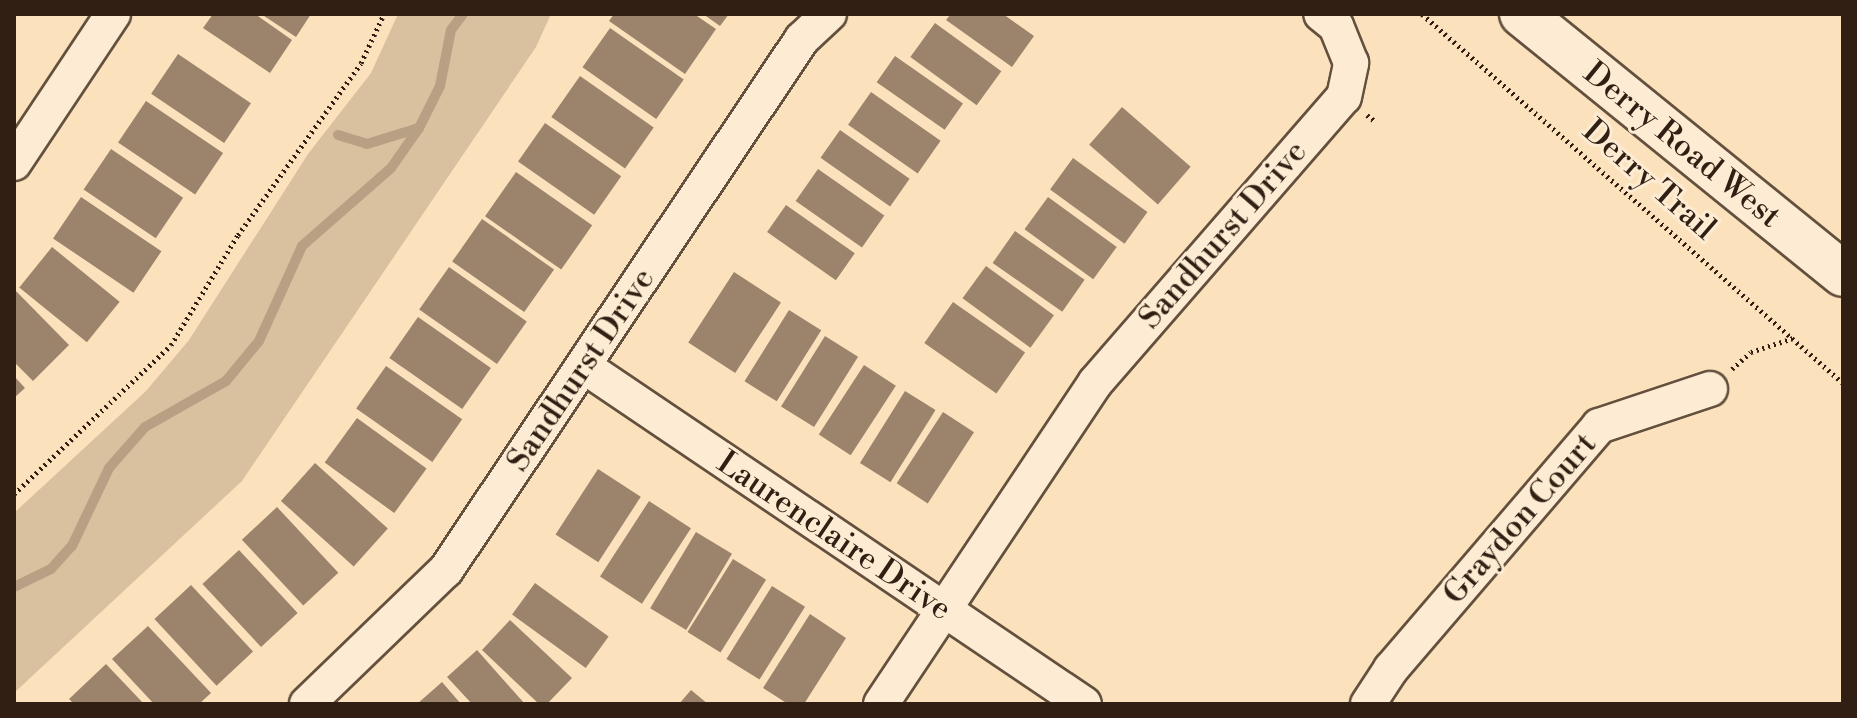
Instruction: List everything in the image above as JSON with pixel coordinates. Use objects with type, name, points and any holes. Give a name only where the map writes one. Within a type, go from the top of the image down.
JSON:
[{"type":"main road","name":"Derry Road West","points":[[1522,14],[1843,274]]},
{"type":"street","points":[[14,163],[113,14]]},
{"type":"street","name":"Sandhurst Drive","points":[[307,704],[446,570],[585,367],[802,39],[829,14]]},
{"type":"street","name":"Sandhurst Drive","points":[[881,704],[940,609],[1095,383],[1344,97],[1351,63],[1336,26],[1321,14]]},
{"type":"street","name":"Laurenclaire Drive","points":[[585,367],[1084,704]]},
{"type":"street","name":"Graydon Court","points":[[1368,704],[1391,669],[1599,426],[1710,389]]},
{"type":"path","points":[[14,494],[171,345],[238,235],[361,63],[384,14]]},
{"type":"path","name":"Derry Trail","points":[[1422,14],[1843,383]]},
{"type":"path","points":[[1710,389],[1751,352],[1794,338]]},
{"type":"shaded area","points":[[398,14],[551,14],[536,47],[242,481],[14,693],[14,513],[146,391],[189,340],[308,154],[371,73]]},
{"type":"building","points":[[213,14],[255,14],[292,40],[270,73],[203,28]]},
{"type":"building","points":[[261,14],[311,14],[296,37]]},
{"type":"building","points":[[614,14],[694,14],[716,29],[685,74],[609,21]]},
{"type":"building","points":[[703,14],[729,14],[720,26]]},
{"type":"building","points":[[951,14],[1003,14],[1034,36],[1012,67],[946,20]]},
{"type":"building","points":[[935,23],[1001,71],[977,105],[910,57]]},
{"type":"building","points":[[610,28],[684,80],[656,119],[582,67]]},
{"type":"building","points":[[178,54],[251,103],[224,143],[151,94]]},
{"type":"building","points":[[895,56],[963,104],[945,130],[877,82]]},
{"type":"building","points":[[580,76],[654,128],[625,169],[551,117]]},
{"type":"building","points":[[871,92],[941,141],[918,174],[848,125]]},
{"type":"building","points":[[146,101],[223,153],[195,194],[118,142]]},
{"type":"building","points":[[1122,107],[1191,167],[1158,204],[1089,145]]},
{"type":"building","points":[[545,123],[621,176],[594,215],[518,162]]},
{"type":"building","points":[[840,130],[910,179],[890,207],[820,158]]},
{"type":"building","points":[[111,149],[183,198],[156,238],[84,190]]},
{"type":"building","points":[[1073,158],[1147,212],[1125,244],[1050,190]]},
{"type":"building","points":[[818,169],[884,215],[862,247],[796,201]]},
{"type":"building","points":[[516,172],[592,225],[561,270],[485,216]]},
{"type":"building","points":[[81,197],[161,251],[133,293],[53,238]]},
{"type":"building","points":[[1048,197],[1117,247],[1093,279],[1024,229]]},
{"type":"building","points":[[786,205],[855,253],[836,280],[767,232]]},
{"type":"building","points":[[482,219],[554,269],[524,312],[452,262]]},
{"type":"building","points":[[1015,231],[1085,280],[1062,312],[993,263]]},
{"type":"building","points":[[52,247],[120,302],[87,342],[19,287]]},
{"type":"building","points":[[986,266],[1054,315],[1030,348],[962,298]]},
{"type":"building","points":[[449,267],[527,321],[497,364],[419,310]]},
{"type":"building","points":[[734,272],[781,302],[735,373],[688,342]]},
{"type":"building","points":[[14,289],[69,345],[33,381],[14,362]]},
{"type":"building","points":[[953,302],[1025,352],[996,393],[924,343]]},
{"type":"building","points":[[789,310],[821,330],[777,401],[744,381]]},
{"type":"building","points":[[418,317],[491,368],[462,409],[389,358]]},
{"type":"building","points":[[825,336],[858,357],[814,427],[781,406]]},
{"type":"building","points":[[864,365],[896,386],[851,455],[819,435]]},
{"type":"building","points":[[386,366],[462,419],[432,462],[356,409]]},
{"type":"building","points":[[14,376],[25,388],[14,398]]},
{"type":"building","points":[[905,391],[936,410],[890,482],[860,463]]},
{"type":"building","points":[[943,412],[974,432],[928,503],[897,483]]},
{"type":"building","points":[[357,418],[427,469],[394,513],[325,462]]},
{"type":"building","points":[[315,463],[388,529],[354,566],[281,501]]},
{"type":"building","points":[[598,469],[641,497],[598,562],[556,534]]},
{"type":"building","points":[[649,501],[691,528],[642,604],[600,576]]},
{"type":"building","points":[[277,507],[338,573],[303,606],[242,540]]},
{"type":"building","points":[[696,532],[732,554],[686,630],[650,608]]},
{"type":"building","points":[[239,550],[298,613],[261,647],[202,584]]},
{"type":"building","points":[[733,559],[766,580],[721,653],[687,632]]},
{"type":"building","points":[[535,583],[609,636],[586,668],[512,615]]},
{"type":"building","points":[[191,585],[253,652],[216,686],[154,619]]},
{"type":"building","points":[[772,586],[805,607],[760,680],[726,659]]},
{"type":"building","points":[[810,614],[846,638],[804,704],[788,704],[763,688]]},
{"type":"building","points":[[510,620],[572,678],[547,704],[539,704],[482,650]]},
{"type":"building","points":[[148,626],[211,693],[199,704],[154,704],[112,659]]},
{"type":"building","points":[[477,650],[525,704],[472,704],[447,677]]},
{"type":"building","points":[[106,664],[144,704],[74,704],[69,699]]},
{"type":"building","points":[[442,682],[461,704],[417,704]]},
{"type":"building","points":[[691,690],[708,704],[679,704]]},
{"type":"waterway","points":[[14,587],[51,569],[72,546],[109,468],[145,427],[226,381],[259,341],[302,246],[391,168],[419,128],[440,86],[451,30],[463,14]]},
{"type":"waterway","points":[[338,135],[367,144],[419,128]]}]
